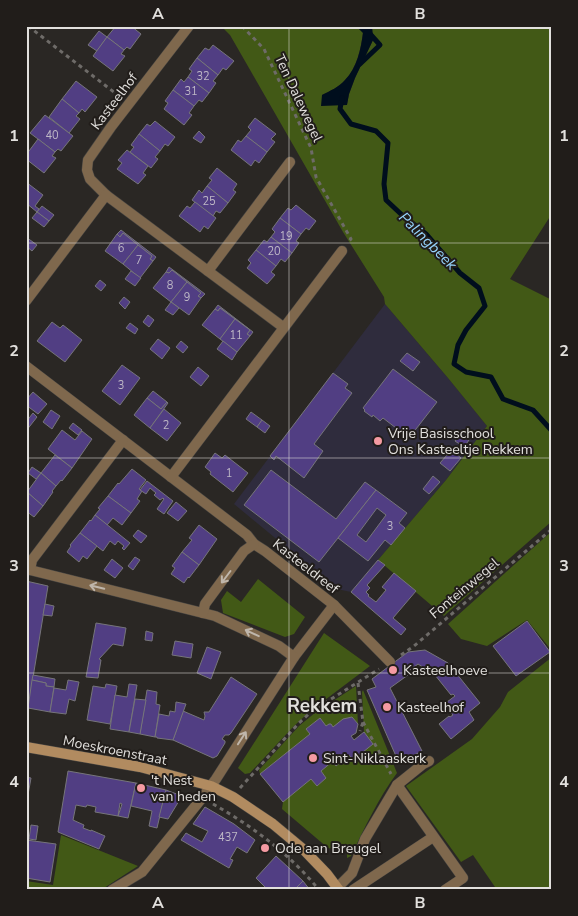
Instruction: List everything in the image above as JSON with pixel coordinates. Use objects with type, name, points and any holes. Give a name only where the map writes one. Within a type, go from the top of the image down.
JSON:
[{"type":"main road","name":"Moeskroenstraat","points":[[26,747],[140,766],[213,783],[273,824],[303,849],[338,888]]},
{"type":"street","name":"Kasteelhof","points":[[189,26],[111,127],[88,160],[86,170],[90,179],[106,195],[283,327]]},
{"type":"street","points":[[208,271],[290,162]]},
{"type":"street","points":[[26,301],[106,195]]},
{"type":"street","points":[[171,477],[342,250]]},
{"type":"street","points":[[26,366],[248,535],[254,544]]},
{"type":"street","points":[[123,440],[32,560],[28,570],[215,616],[279,646],[294,657]]},
{"type":"street","name":"Kasteeldreef","points":[[112,890],[142,872],[202,798],[294,657],[334,604],[254,544],[244,551],[205,604],[203,613]]},
{"type":"street","points":[[334,604],[390,662]]},
{"type":"street","points":[[338,888],[352,873],[365,839],[397,785],[429,761]]},
{"type":"street","points":[[397,785],[463,878],[445,890]]},
{"type":"street","points":[[353,890],[433,837]]},
{"type":"path","points":[[28,26],[129,104]]},
{"type":"path","name":"Ten Dalewegel","points":[[242,26],[264,50],[311,148],[316,178],[351,239]]},
{"type":"path","name":"Fonteinwegel","points":[[240,789],[298,724],[318,707],[414,646],[552,529]]},
{"type":"path","points":[[358,683],[363,722],[389,771]]},
{"type":"path","points":[[360,731],[363,722]]},
{"type":"path","points":[[202,798],[235,817],[277,848],[310,878],[319,890]]},
{"type":"shaded area","name":"Vrije Basisschool Ons Kasteeltje Rekkem","points":[[385,304],[487,426],[446,480],[351,592],[337,589],[234,504]]},
{"type":"green space","points":[[221,26],[356,26],[363,32],[360,51],[353,70],[340,85],[322,95],[347,104],[355,78],[373,40],[372,26],[552,26],[552,215],[510,279],[552,300],[552,521],[444,616],[378,560],[446,480],[487,426],[385,304],[384,297],[343,232],[230,35]]},
{"type":"green space","points":[[552,531],[552,651],[527,620],[487,646],[461,639],[448,624]]},
{"type":"green space","points":[[258,579],[305,617],[294,634],[285,637],[223,613],[221,600],[227,591],[241,602]]},
{"type":"green space","points":[[324,633],[370,666],[309,712],[250,773],[245,774],[238,768]]},
{"type":"green space","points":[[552,657],[552,890],[492,890],[495,887],[473,855],[461,862],[406,786],[472,739],[500,707],[508,692]]},
{"type":"green space","points":[[356,686],[358,724],[352,717],[333,727],[331,724],[326,726],[320,718],[306,729],[310,734],[260,774],[259,770],[299,726],[316,712]]},
{"type":"green space","points":[[363,690],[397,773],[378,803],[351,856],[347,858],[347,852],[328,848],[282,809],[283,802],[311,779],[317,786],[326,778],[321,771],[333,761],[336,765],[349,755],[353,760],[373,744],[364,732]]},
{"type":"green space","points":[[61,835],[138,866],[101,890],[26,890],[26,881],[53,885]]},
{"type":"water","points":[[356,26],[372,26],[373,40],[355,78],[347,105],[321,106],[322,95],[343,82],[355,64],[360,52],[363,33]]},
{"type":"building","points":[[116,26],[131,26],[141,34],[130,49],[127,47],[124,50],[107,37]]},
{"type":"building","points":[[99,31],[107,37],[97,51],[88,45]]},
{"type":"building","points":[[107,37],[124,50],[121,54],[125,56],[113,71],[93,56]]},
{"type":"building","points":[[213,45],[234,61],[226,70],[223,68],[218,75],[197,58],[205,48],[209,50]]},
{"type":"building","points":[[197,58],[218,75],[213,81],[216,83],[209,93],[188,77],[192,71],[189,69]]},
{"type":"building","points":[[188,77],[209,93],[202,102],[199,100],[194,106],[173,90],[181,79],[184,82]]},
{"type":"building","points":[[76,81],[97,97],[85,112],[82,109],[79,113],[62,99]]},
{"type":"building","points":[[173,90],[194,106],[189,113],[192,115],[184,125],[164,109],[168,103],[165,101]]},
{"type":"building","points":[[62,99],[79,113],[76,116],[80,119],[69,133],[49,117]]},
{"type":"building","points":[[45,115],[73,136],[61,151],[58,149],[55,152],[30,133]]},
{"type":"building","points":[[255,118],[276,134],[271,139],[275,142],[267,152],[246,136],[251,130],[248,127]]},
{"type":"building","points":[[155,121],[175,137],[168,146],[165,144],[160,151],[139,134],[147,124],[150,126]]},
{"type":"building","points":[[199,131],[205,137],[201,143],[193,138]]},
{"type":"building","points":[[139,134],[160,151],[155,157],[158,159],[151,168],[130,152],[134,147],[131,145]]},
{"type":"building","points":[[246,136],[267,152],[259,163],[255,160],[251,166],[231,150],[238,140],[241,142]]},
{"type":"building","points":[[38,139],[55,152],[52,156],[56,158],[44,173],[26,159],[26,155]]},
{"type":"building","points":[[127,150],[148,166],[143,173],[146,175],[138,184],[117,169],[122,163],[118,160]]},
{"type":"building","points":[[217,168],[237,184],[233,190],[236,192],[228,203],[207,186],[212,180],[209,178]]},
{"type":"building","points":[[26,182],[43,195],[35,206],[39,209],[37,212],[26,203]]},
{"type":"building","points":[[207,186],[228,203],[220,213],[216,211],[213,216],[192,200],[199,190],[202,193]]},
{"type":"building","points":[[195,202],[216,218],[208,229],[204,226],[200,232],[179,216],[187,206],[190,208]]},
{"type":"building","points":[[296,205],[316,221],[309,230],[306,228],[301,234],[280,218],[288,208],[291,210]]},
{"type":"building","points":[[42,206],[54,215],[49,221],[37,212]]},
{"type":"building","points":[[37,212],[49,221],[44,227],[32,218]]},
{"type":"building","points":[[280,218],[301,234],[296,241],[299,243],[292,253],[271,237],[275,232],[272,229]]},
{"type":"building","points":[[121,230],[156,257],[153,261],[150,259],[152,256],[123,233],[120,237],[117,234]]},
{"type":"building","points":[[123,233],[138,245],[123,264],[105,251],[117,234],[120,237]]},
{"type":"building","points":[[26,237],[37,245],[32,251],[26,246]]},
{"type":"building","points":[[271,237],[292,253],[285,262],[281,259],[276,266],[256,250],[264,240],[267,242]]},
{"type":"building","points":[[138,245],[152,256],[150,259],[153,261],[140,278],[123,264]]},
{"type":"building","points":[[256,250],[276,266],[271,272],[275,275],[267,284],[247,268],[251,263],[248,260]]},
{"type":"building","points":[[169,267],[205,294],[201,298],[198,296],[201,293],[172,270],[169,273],[166,272]]},
{"type":"building","points":[[172,270],[187,282],[171,302],[153,288],[166,272],[169,273]]},
{"type":"building","points":[[131,271],[141,278],[135,286],[125,279]]},
{"type":"building","points":[[100,280],[106,285],[101,291],[95,286]]},
{"type":"building","points":[[187,282],[201,293],[198,296],[201,298],[189,315],[171,302]]},
{"type":"building","points":[[124,297],[130,302],[125,309],[119,303]]},
{"type":"building","points":[[171,302],[179,308],[173,315],[165,310]]},
{"type":"building","points":[[218,305],[253,332],[250,336],[247,334],[250,330],[220,308],[218,311],[215,309]]},
{"type":"building","points":[[220,308],[235,319],[220,339],[202,325],[215,309],[218,311]]},
{"type":"building","points":[[148,315],[154,320],[149,327],[143,322]]},
{"type":"building","points":[[235,319],[250,330],[247,334],[250,336],[237,352],[220,339]]},
{"type":"building","points":[[52,322],[60,328],[63,325],[82,340],[65,362],[37,341]]},
{"type":"building","points":[[130,323],[138,329],[135,334],[126,328]]},
{"type":"building","points":[[158,339],[170,348],[162,359],[150,349]]},
{"type":"building","points":[[181,341],[188,347],[183,353],[176,347]]},
{"type":"building","points":[[223,341],[237,352],[232,360],[217,349]]},
{"type":"building","points":[[407,353],[420,362],[413,371],[400,361]]},
{"type":"building","points":[[122,365],[140,378],[120,405],[102,391]]},
{"type":"building","points":[[198,367],[209,376],[201,386],[190,377]]},
{"type":"building","points":[[393,369],[437,402],[409,438],[383,418],[380,421],[373,415],[372,417],[363,408]]},
{"type":"building","points":[[333,373],[348,384],[345,388],[352,393],[314,444],[323,451],[304,478],[276,456],[274,460],[270,456]]},
{"type":"building","points":[[153,391],[167,402],[161,409],[147,398]]},
{"type":"building","points":[[33,392],[47,404],[38,414],[26,405],[26,400]]},
{"type":"building","points":[[147,398],[161,409],[168,403],[150,428],[134,415]]},
{"type":"building","points":[[164,409],[181,423],[167,441],[150,428]]},
{"type":"building","points":[[51,410],[60,416],[52,429],[43,422]]},
{"type":"building","points":[[251,412],[262,420],[257,427],[246,419]]},
{"type":"building","points":[[33,413],[37,417],[26,431],[26,422]]},
{"type":"building","points":[[262,420],[270,426],[265,433],[257,427]]},
{"type":"building","points":[[73,423],[82,430],[78,435],[69,428]]},
{"type":"building","points":[[62,430],[75,440],[82,431],[92,439],[72,468],[48,449]]},
{"type":"building","points":[[460,434],[469,440],[464,447],[455,441]]},
{"type":"building","points":[[453,451],[461,458],[450,471],[440,463]]},
{"type":"building","points":[[215,453],[222,458],[225,455],[248,473],[233,492],[210,474],[211,472],[205,467]]},
{"type":"building","points":[[55,455],[72,468],[56,486],[41,473]]},
{"type":"building","points":[[32,467],[41,473],[36,479],[28,473]]},
{"type":"building","points":[[132,469],[146,480],[139,489],[142,491],[137,499],[140,501],[131,513],[108,496]]},
{"type":"building","points":[[271,470],[336,519],[365,482],[376,490],[319,562],[244,505]]},
{"type":"building","points":[[41,473],[56,486],[43,506],[27,492]]},
{"type":"building","points":[[433,476],[440,482],[429,494],[423,489]]},
{"type":"building","points":[[147,481],[173,501],[164,514],[157,509],[163,498],[160,500],[150,488],[146,494],[140,490]]},
{"type":"building","points":[[376,490],[407,513],[399,523],[405,528],[391,545],[385,540],[368,561],[338,538]],"holes":[[[377,508],[386,515],[366,542],[357,535]]]},
{"type":"building","points":[[27,492],[43,506],[34,517],[26,511]]},
{"type":"building","points":[[108,496],[131,513],[122,525],[113,518],[107,525],[95,515]]},
{"type":"building","points":[[176,502],[187,511],[178,521],[167,513]]},
{"type":"building","points":[[95,515],[130,543],[124,550],[122,548],[124,546],[118,541],[115,545],[110,541],[103,551],[80,533]]},
{"type":"building","points":[[199,525],[217,539],[199,565],[182,552],[192,540],[189,538]]},
{"type":"building","points":[[138,530],[147,536],[141,543],[133,536]]},
{"type":"building","points":[[80,533],[97,546],[87,559],[83,556],[79,562],[67,552]]},
{"type":"building","points":[[182,552],[199,565],[184,583],[171,574],[175,568],[172,566]]},
{"type":"building","points":[[135,557],[140,560],[133,570],[128,566]]},
{"type":"building","points":[[112,559],[123,568],[115,578],[104,570]]},
{"type":"building","points":[[378,560],[385,565],[367,585],[370,588],[366,592],[368,596],[376,602],[386,590],[382,587],[394,573],[416,591],[393,618],[406,629],[401,635],[351,592]]},
{"type":"building","points":[[26,581],[48,586],[28,708],[26,708]]},
{"type":"building","points":[[45,604],[54,606],[52,616],[43,615]]},
{"type":"building","points":[[527,621],[550,652],[516,676],[493,646]]},
{"type":"building","points":[[96,623],[126,628],[123,646],[113,644],[99,659],[101,660],[98,678],[86,677]]},
{"type":"building","points":[[146,631],[153,633],[152,641],[145,640]]},
{"type":"building","points":[[175,641],[193,644],[191,658],[172,655]]},
{"type":"building","points":[[207,647],[221,652],[211,679],[197,673]]},
{"type":"building","name":"Kasteelhof","points":[[425,650],[448,663],[480,703],[469,712],[474,720],[451,739],[439,724],[453,715],[451,713],[455,711],[447,702],[455,696],[451,695],[435,675],[418,664],[406,673],[408,675],[390,688],[422,751],[399,763],[367,690],[376,687],[372,679],[408,652]]},
{"type":"building","points":[[33,675],[55,679],[54,687],[32,680]]},
{"type":"building","points":[[231,677],[257,694],[231,733],[225,735],[222,739],[225,743],[217,756],[213,758],[173,740],[183,711],[204,720],[204,712],[209,712]]},
{"type":"building","points":[[32,680],[54,687],[50,712],[28,708]]},
{"type":"building","points":[[68,680],[79,682],[75,701],[69,699],[66,714],[50,712],[54,688],[66,690]]},
{"type":"building","points":[[106,684],[117,686],[110,724],[87,720],[93,686],[105,688]]},
{"type":"building","points":[[129,684],[137,685],[129,732],[110,729],[115,695],[127,697]]},
{"type":"building","points":[[147,690],[157,692],[156,704],[160,705],[155,737],[140,734]]},
{"type":"building","points":[[135,699],[146,700],[140,734],[129,732]]},
{"type":"building","points":[[176,702],[186,704],[173,740],[155,737],[159,714],[169,716],[170,711],[175,712]]},
{"type":"building","name":"Sint-Niklaaskerk","points":[[352,717],[358,724],[356,733],[351,736],[354,740],[364,732],[373,744],[353,760],[349,755],[336,766],[333,761],[321,771],[326,778],[317,786],[311,779],[283,802],[260,774],[310,734],[306,729],[320,718],[326,726],[331,724],[333,727],[343,719]]},
{"type":"building","points":[[68,771],[136,783],[128,818],[95,812],[96,807],[76,805],[73,820],[84,825],[83,828],[105,836],[99,849],[58,832]]},
{"type":"building","points":[[26,777],[31,778],[26,806]]},
{"type":"building","points":[[136,783],[166,790],[157,828],[149,826],[152,811],[131,806]]},
{"type":"building","points":[[166,790],[182,796],[168,819],[159,817]]},
{"type":"building","points":[[205,807],[234,824],[255,840],[247,853],[237,847],[230,859],[233,860],[229,868],[181,840],[186,833],[202,842],[208,831],[193,824]]},
{"type":"building","points":[[31,825],[38,826],[36,840],[29,839]]},
{"type":"building","points":[[26,840],[56,844],[50,882],[26,878]]},
{"type":"building","points":[[276,856],[303,881],[294,890],[268,890],[256,878]]},
{"type":"building","points":[[303,881],[310,890],[294,890]]},
{"type":"waterway","name":"Palingbeek","points":[[360,64],[380,45],[363,26]]},
{"type":"waterway","name":"Palingbeek","points":[[342,98],[340,109],[351,124],[376,131],[388,143],[384,184],[386,200],[426,234],[460,273],[479,288],[485,306],[466,330],[458,345],[454,364],[466,372],[491,377],[503,399],[533,410],[552,431]]},
{"type":"place","name":"Vrije Basisschool Ons Kasteeltje Rekkem","points":[[378,441]]},
{"type":"place","name":"Kasteelhoeve","points":[[393,670]]},
{"type":"place","name":"Kasteelhof","points":[[387,707]]},
{"type":"place","name":"Sint-Niklaaskerk","points":[[313,758]]},
{"type":"place","name":"'t Nest van heden","points":[[141,788]]},
{"type":"place","name":"Ode aan Breugel","points":[[265,848]]},
{"type":"district","name":"Rekkem","points":[[322,705]]}]
